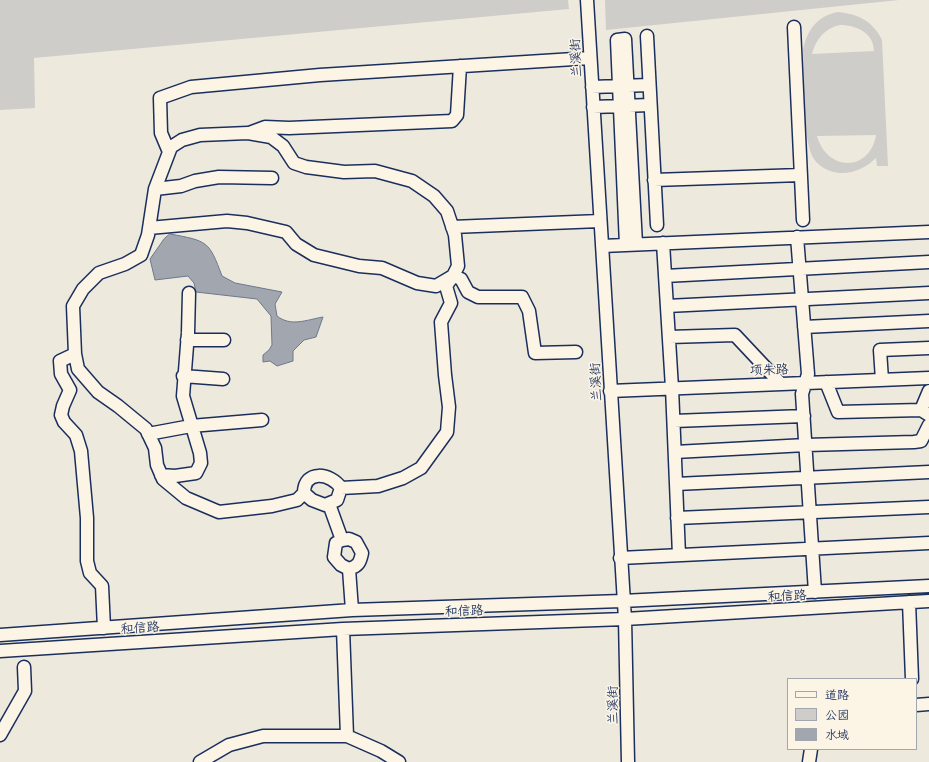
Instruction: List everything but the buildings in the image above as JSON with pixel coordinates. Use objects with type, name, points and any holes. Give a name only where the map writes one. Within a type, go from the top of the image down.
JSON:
[{"type":"street","name":"兰溪街","points":[[587,0],[622,601],[625,619],[628,762]]},
{"type":"street","points":[[794,26],[803,220]]},
{"type":"street","points":[[647,36],[656,226]]},
{"type":"street","points":[[169,152],[161,133],[160,98],[191,87],[320,75],[590,58]]},
{"type":"street","points":[[248,133],[265,127],[289,128],[452,121],[457,115],[460,66]]},
{"type":"street","points":[[592,86],[649,85]]},
{"type":"street","points":[[623,86],[631,244]]},
{"type":"street","points":[[593,107],[650,106]]},
{"type":"street","points":[[248,133],[271,137],[284,146],[294,163],[306,167],[344,172],[375,171],[412,181],[434,196],[447,211],[452,227],[458,266],[446,286],[451,303],[441,322],[449,407],[447,432],[421,468],[403,478],[378,486],[341,488],[336,482],[327,477],[314,476],[308,479],[304,484],[304,493],[297,500],[272,506],[219,512],[186,498],[163,479],[157,465],[155,448],[146,429],[98,392],[78,369],[75,354],[73,306],[83,289],[98,273],[125,264],[142,254],[149,228],[155,189],[170,147],[182,140],[200,135],[248,133]]},
{"type":"street","points":[[654,180],[801,175]]},
{"type":"street","points":[[155,189],[219,177],[272,178]]},
{"type":"street","points":[[149,228],[227,221],[247,223],[286,232],[296,244],[314,255],[359,266],[382,268],[417,283],[436,286],[453,276]]},
{"type":"street","points":[[452,227],[600,221]]},
{"type":"street","points":[[602,246],[929,232]]},
{"type":"street","points":[[797,237],[808,374],[804,383],[802,394],[814,592]]},
{"type":"street","points":[[663,243],[674,421],[679,555]]},
{"type":"street","points":[[665,276],[929,262]]},
{"type":"street","points":[[453,276],[461,279],[468,292],[478,296],[522,296],[529,311],[535,353],[576,352]]},
{"type":"street","points":[[161,475],[196,473],[201,463],[200,452],[183,396],[189,293]]},
{"type":"street","points":[[667,306],[929,293]]},
{"type":"street","points":[[804,327],[929,321]]},
{"type":"street","points":[[669,337],[736,336],[780,384]]},
{"type":"street","points":[[187,340],[224,340]]},
{"type":"street","points":[[882,380],[880,350],[929,348]]},
{"type":"street","points":[[75,354],[60,361],[62,374],[70,390],[61,415],[64,422],[76,435],[81,451],[87,518],[87,561],[90,572],[102,586],[104,628]]},
{"type":"street","points":[[184,376],[222,379]]},
{"type":"street","name":"项朱路","points":[[610,391],[929,378]]},
{"type":"street","points":[[826,382],[838,412],[925,413],[929,391]]},
{"type":"street","points":[[674,421],[804,416]]},
{"type":"street","points":[[148,434],[191,426],[262,420]]},
{"type":"street","points":[[675,452],[806,445],[921,442],[929,424]]},
{"type":"street","points":[[676,484],[807,476],[929,472]]},
{"type":"street","points":[[304,493],[317,502],[325,505],[337,500],[341,488]]},
{"type":"street","points":[[329,504],[342,540]]},
{"type":"street","points":[[677,518],[929,507]]},
{"type":"street","points":[[342,540],[356,542],[362,554],[360,562],[357,566],[349,569],[334,558],[336,543],[342,540]]},
{"type":"street","points":[[620,558],[929,543]]},
{"type":"street","points":[[349,569],[352,610]]},
{"type":"street","name":"和信路","points":[[0,635],[352,610],[622,601],[929,586]]},
{"type":"street","name":"和信路","points":[[0,651],[342,629],[625,619],[929,601]]},
{"type":"street","points":[[909,602],[912,678]]},
{"type":"street","points":[[342,629],[347,736]]},
{"type":"street","points":[[0,735],[25,691],[24,667]]},
{"type":"street","points":[[917,705],[929,704]]},
{"type":"street","points":[[200,762],[229,745],[263,736],[347,736],[381,751],[399,762]]},
{"type":"street","points":[[810,762],[811,750]]},
{"type":"green space","points":[[0,0],[568,0],[569,9],[34,58],[35,108],[0,110]]},
{"type":"green space","points":[[605,0],[899,0],[606,30]]},
{"type":"green space","points":[[838,12],[845,13],[864,20],[874,28],[882,40],[888,166],[877,166],[876,158],[864,167],[855,171],[845,173],[829,171],[819,165],[814,159],[810,150],[807,138],[803,50],[810,30],[824,17]],"holes":[[[840,25],[858,28],[863,31],[871,39],[874,51],[812,54],[822,35],[835,26]],[[876,135],[872,147],[866,156],[857,161],[848,163],[838,161],[830,156],[822,148],[817,136]]]},
{"type":"water","points":[[170,234],[200,241],[205,244],[214,256],[222,276],[235,283],[282,292],[275,304],[277,316],[282,319],[299,322],[323,317],[316,337],[304,340],[293,351],[293,361],[277,366],[270,361],[263,362],[263,355],[272,345],[271,316],[257,299],[196,292],[194,283],[188,276],[155,280],[150,259],[164,239]]}]
